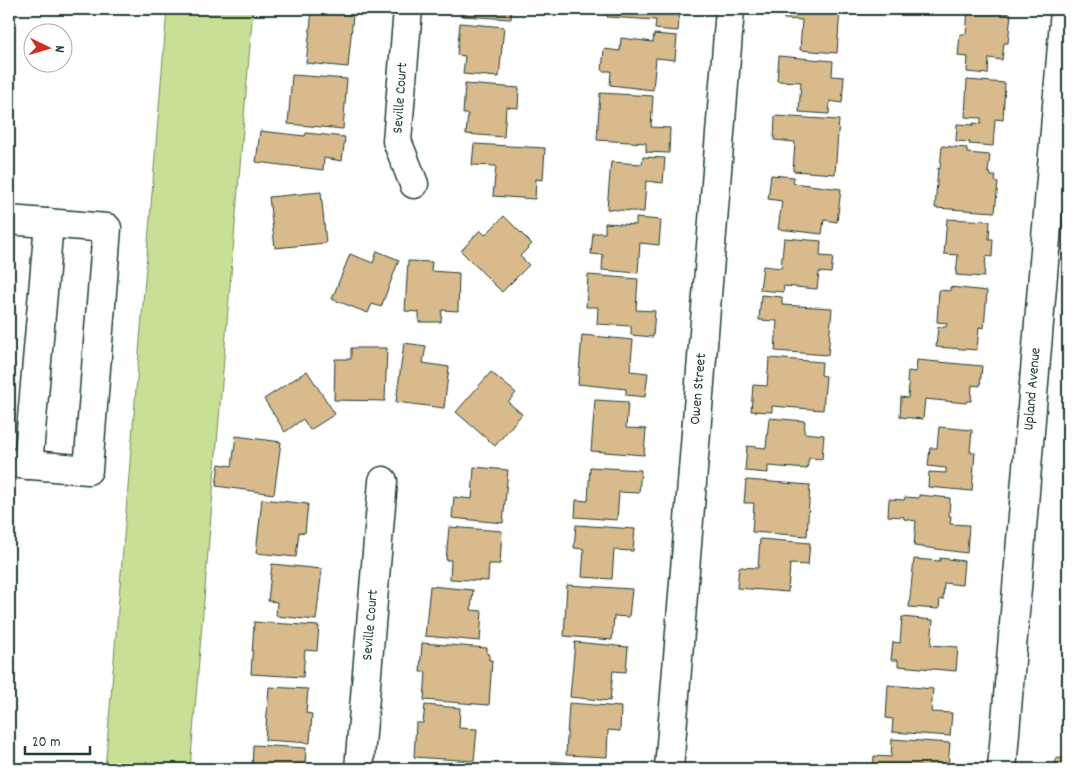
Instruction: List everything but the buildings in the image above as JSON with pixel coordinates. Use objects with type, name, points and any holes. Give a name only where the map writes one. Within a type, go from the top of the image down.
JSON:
[{"type":"street","name":"Seville Court","points":[[408,9],[397,141],[414,184]]},
{"type":"street","name":"Owen Street","points":[[669,769],[730,9]]},
{"type":"street","name":"Upland Avenue","points":[[1002,769],[1065,9]]},
{"type":"street","points":[[9,220],[49,223],[107,228],[88,470],[18,464],[49,223]]},
{"type":"street","name":"Seville Court","points":[[359,769],[383,480]]},
{"type":"green space","points":[[167,9],[253,9],[190,769],[105,769]]}]
